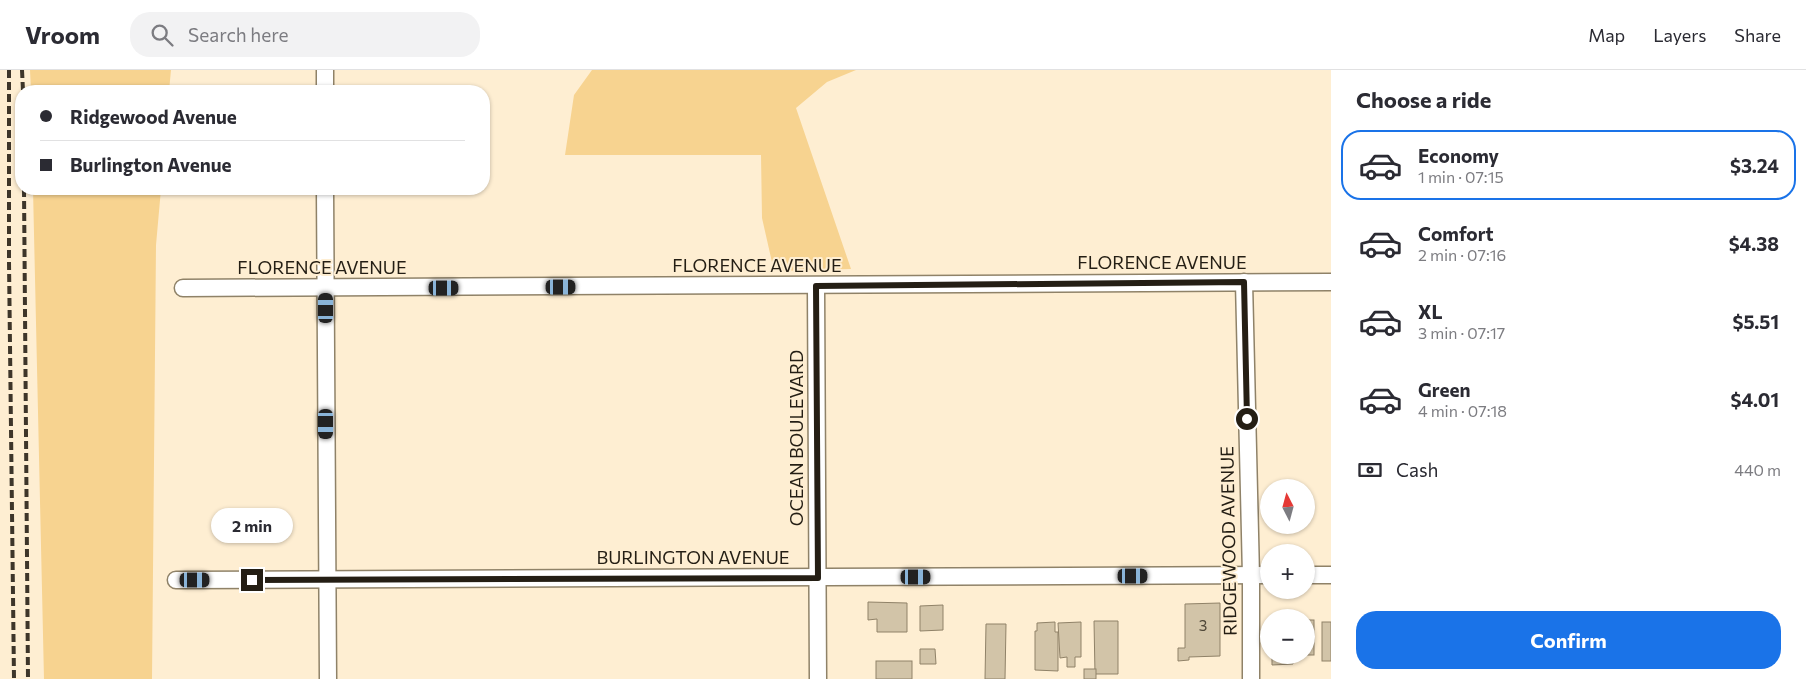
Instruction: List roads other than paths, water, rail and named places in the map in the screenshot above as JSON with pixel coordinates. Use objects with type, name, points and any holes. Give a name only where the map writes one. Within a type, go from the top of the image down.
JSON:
[{"type":"street","points":[[325,70],[325,85]]},
{"type":"street","points":[[325,195],[328,679]]},
{"type":"street","name":"RIDGEWOOD AVENUE","points":[[1244,282],[1251,576],[1251,679]]},
{"type":"street","name":"FLORENCE AVENUE","points":[[184,288],[1331,282]]},
{"type":"street","name":"OCEAN BOULEVARD","points":[[816,286],[818,679]]},
{"type":"street","points":[[1315,575],[1331,575]]},
{"type":"street","name":"BURLINGTON AVENUE","points":[[176,580],[1260,576]]},
{"type":"railway","points":[[9,70],[9,262],[14,679]]},
{"type":"railway","points":[[22,70],[23,85]]},
{"type":"railway","points":[[24,195],[28,679]]}]
